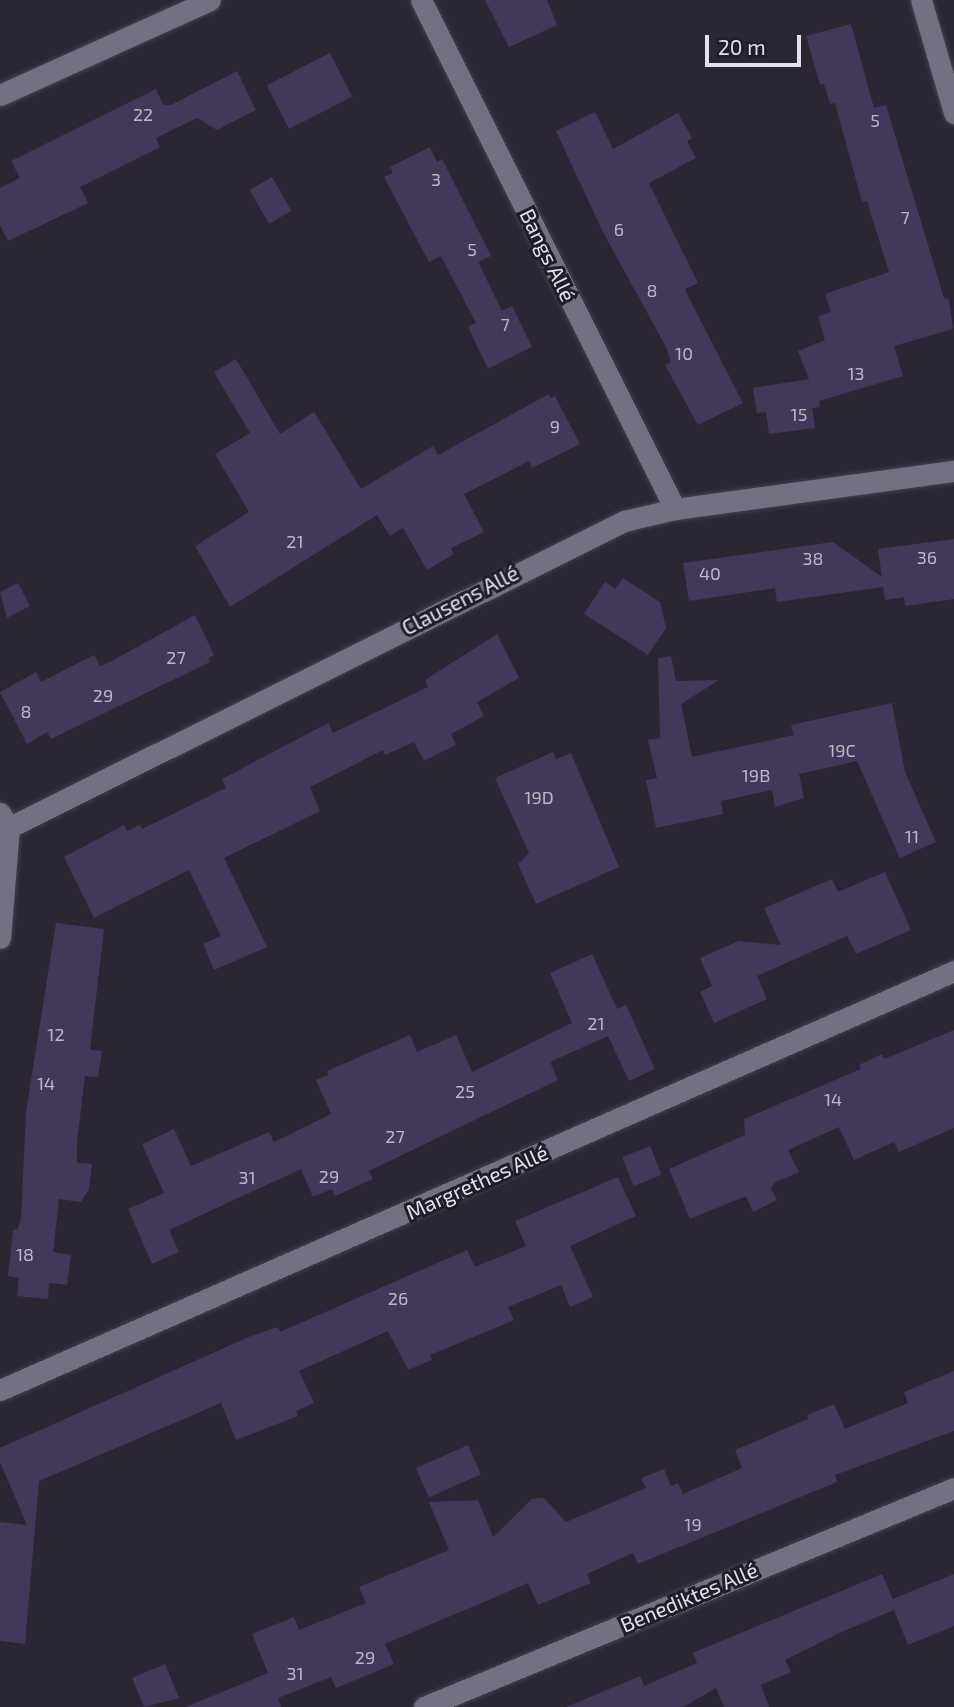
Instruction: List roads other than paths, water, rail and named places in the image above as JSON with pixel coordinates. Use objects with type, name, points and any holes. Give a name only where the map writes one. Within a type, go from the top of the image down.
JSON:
[{"type":"street","points":[[0,95],[210,0]]},
{"type":"street","name":"Bangs Allé","points":[[421,0],[675,509]]},
{"type":"street","points":[[921,0],[954,113]]},
{"type":"street","name":"Clausens Allé","points":[[3,824],[578,541],[624,521],[675,509],[954,471]]},
{"type":"street","points":[[0,938],[3,824]]},
{"type":"street","name":"Margrethes Allé","points":[[0,1390],[954,971]]},
{"type":"street","name":"Benediktes Allé","points":[[424,1707],[954,1488]]}]
